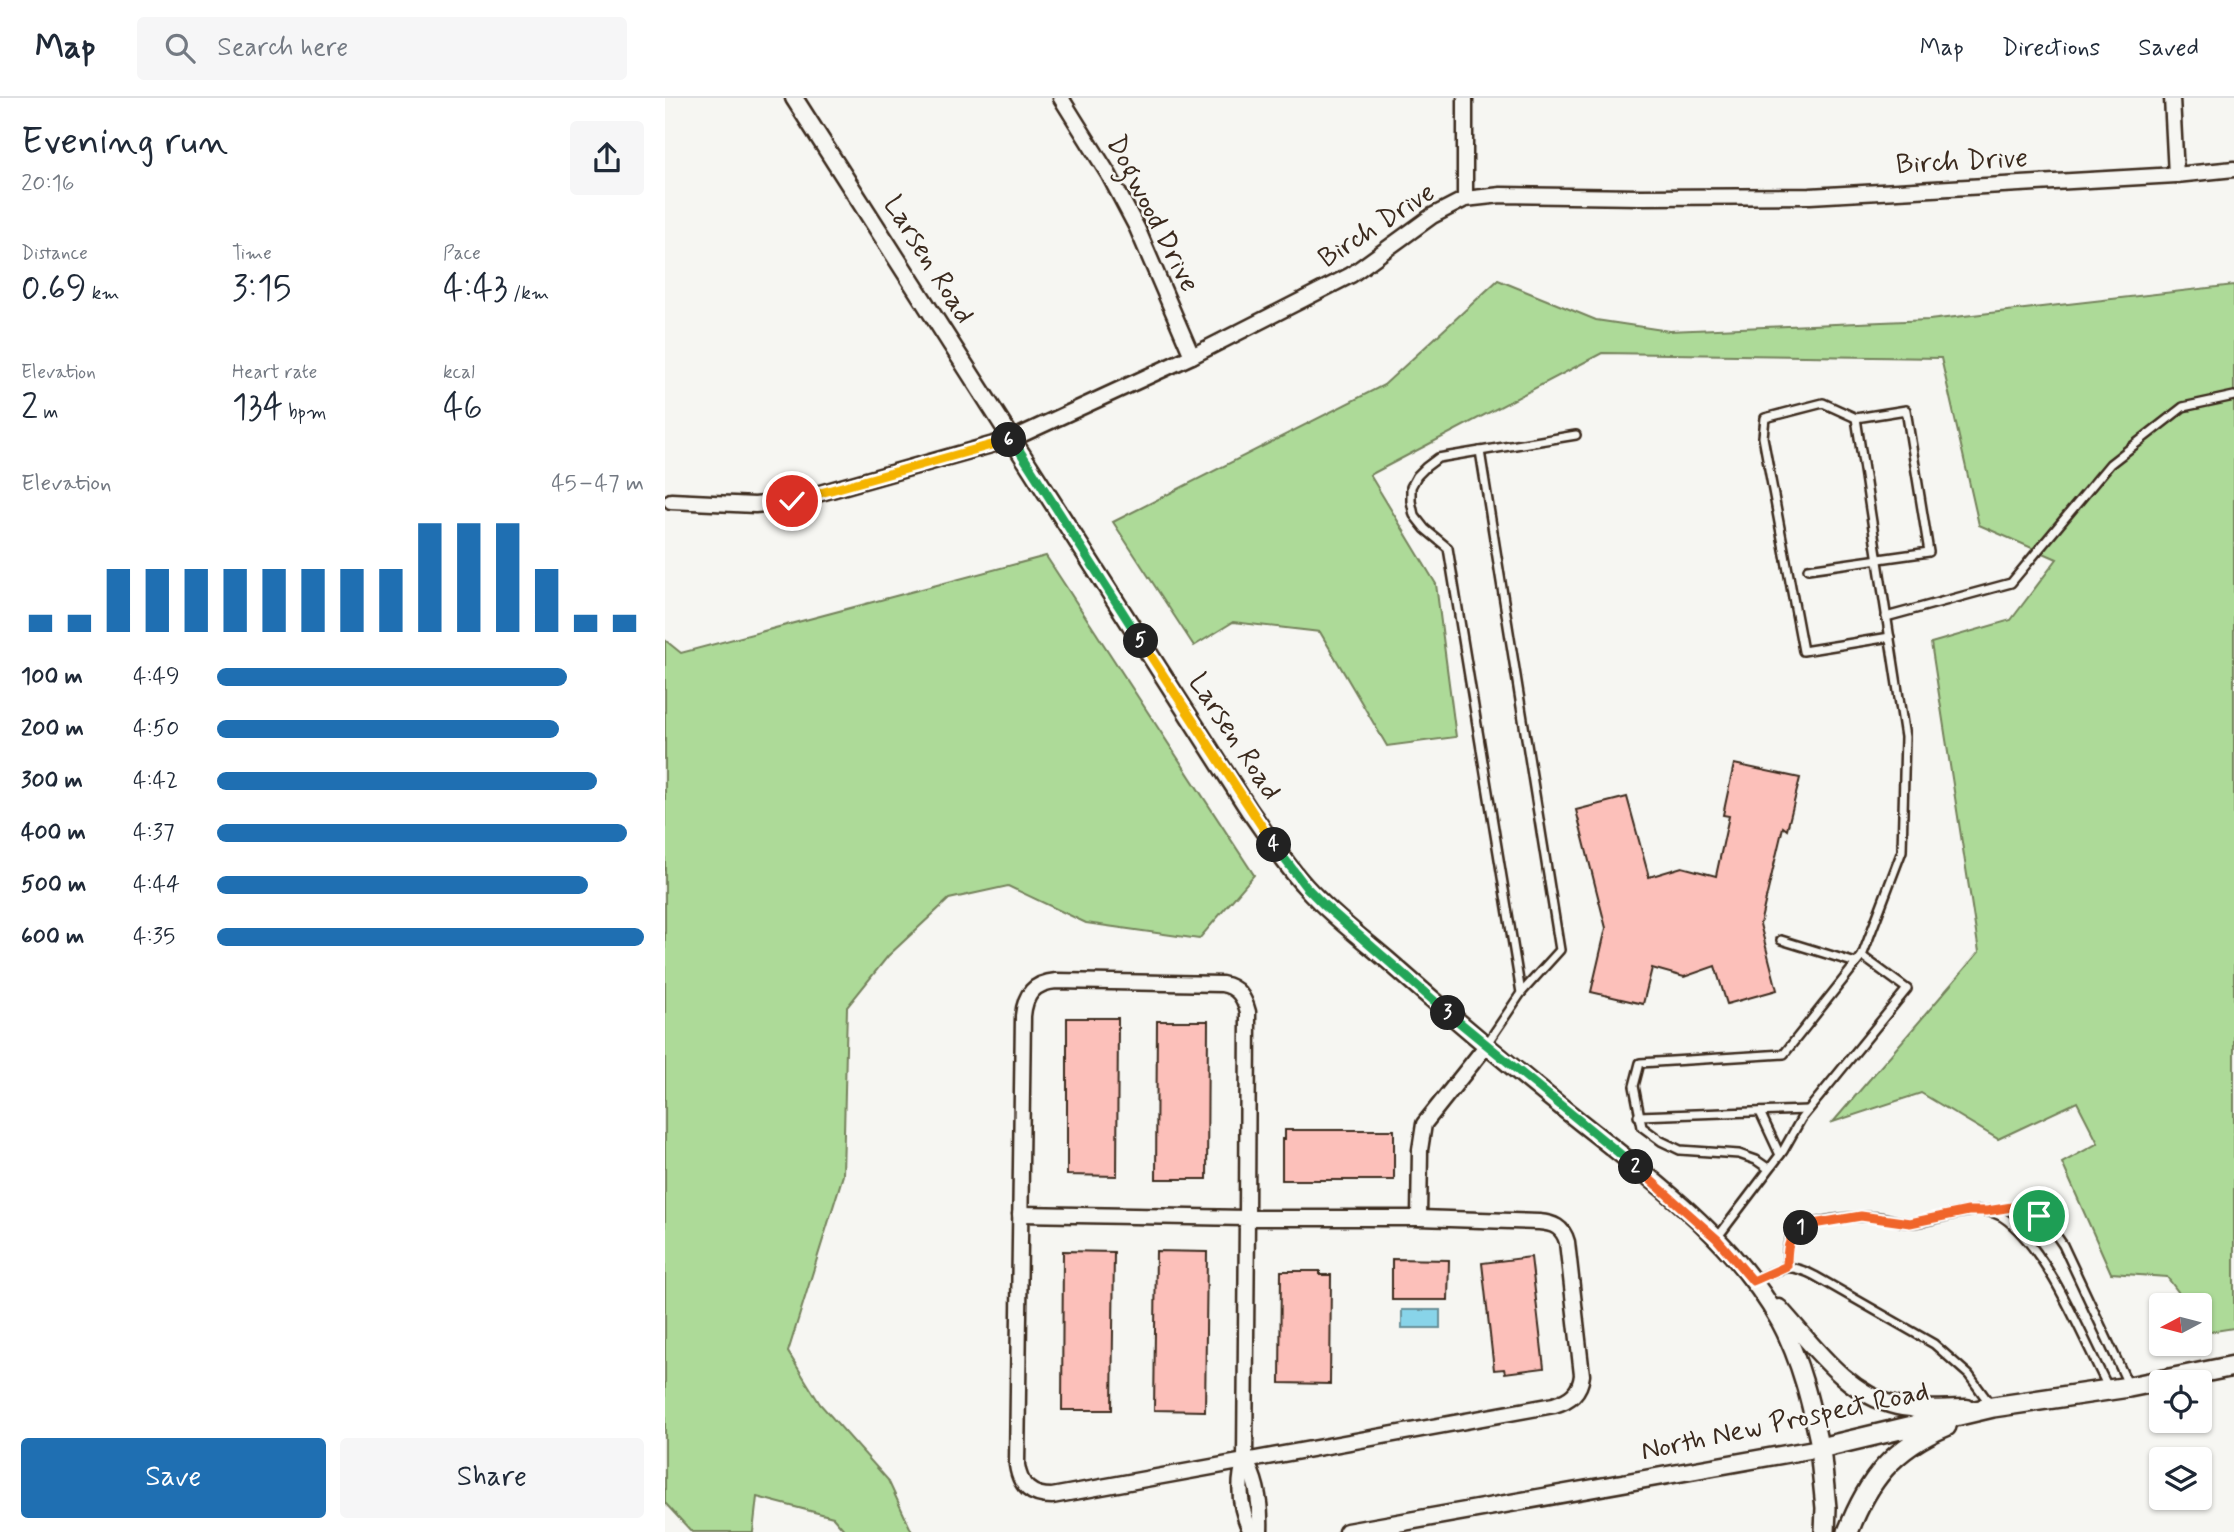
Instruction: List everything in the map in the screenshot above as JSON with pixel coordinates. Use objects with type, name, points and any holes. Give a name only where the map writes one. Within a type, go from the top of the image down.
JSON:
[{"type":"main road","name":"North New Prospect Road","points":[[1820,1448],[1991,1408],[2129,1387],[2234,1366]]},
{"type":"main road","points":[[1848,1532],[1867,1489],[1885,1466],[1929,1433],[1991,1408]]},
{"type":"main road","points":[[1820,1448],[1826,1508],[1825,1532]]},
{"type":"street","name":"Larsen Road","points":[[794,98],[1249,810],[1289,866],[1324,905],[1486,1046],[1652,1180],[1717,1239],[1753,1281],[1780,1322],[1796,1359],[1820,1448]]},
{"type":"street","name":"Dogwood Drive","points":[[1061,98],[1109,175],[1137,228],[1192,356]]},
{"type":"street","points":[[1465,98],[1465,198]]},
{"type":"street","points":[[2172,98],[2176,175]]},
{"type":"street","name":"Birch Drive","points":[[671,501],[755,505],[792,501],[1012,439],[1192,356],[1351,275],[1432,216],[1465,198],[1501,195],[1810,196],[2176,175],[2234,169]]},
{"type":"street","points":[[1020,1214],[1247,1219],[1419,1218],[1539,1222],[1549,1223],[1562,1230],[1567,1242],[1582,1375],[1578,1390],[1572,1397],[1554,1405],[1245,1460],[1052,1496],[1042,1496],[1028,1490],[1019,1475],[1017,1465],[1020,1214],[1023,1016],[1024,1005],[1031,990],[1047,982],[1056,981],[1215,984],[1229,986],[1241,993],[1248,1012],[1247,1219],[1245,1460],[1238,1478],[1245,1520],[1251,1532]]},
{"type":"street","points":[[1419,1218],[1420,1150],[1424,1124],[1486,1046]]},
{"type":"street","points":[[1753,1281],[1839,1374],[1862,1391],[1881,1401],[1915,1409],[1991,1408]]},
{"type":"street","name":"North New Prospect Road","points":[[1347,1532],[1820,1448]]},
{"type":"street","points":[[1245,1460],[1255,1476],[1260,1532]]},
{"type":"lane","points":[[1887,617],[2011,583],[2110,464],[2183,407],[2234,396]]},
{"type":"lane","points":[[1808,569],[1929,552],[1906,410],[1856,418],[1823,403],[1765,418],[1763,437],[1803,651],[1890,637]]},
{"type":"lane","points":[[1769,1169],[1756,1160],[1739,1154],[1681,1150],[1661,1141],[1642,1128],[1634,1086],[1640,1063],[1784,1054],[1862,956],[1902,851],[1905,737],[1856,418]]},
{"type":"lane","points":[[1521,993],[1448,548],[1425,529],[1414,514],[1411,487],[1417,476],[1438,458],[1576,435]]},
{"type":"lane","points":[[1479,451],[1560,950],[1521,993],[1486,1046]]},
{"type":"lane","points":[[1781,940],[1856,963]]},
{"type":"lane","points":[[1717,1239],[1780,1155],[1808,1110],[1907,989],[1862,956]]},
{"type":"lane","points":[[1638,1116],[1808,1110]]},
{"type":"lane","points":[[1760,1112],[1780,1155]]},
{"type":"lane","points":[[1787,1266],[1790,1240],[1794,1232],[1807,1225],[1861,1216],[1910,1223],[1968,1211],[2012,1207],[2025,1209],[2048,1224],[2063,1245],[2129,1387]]},
{"type":"lane","points":[[1987,1211],[2007,1220],[2053,1278],[2109,1390]]},
{"type":"lane","points":[[1753,1281],[1787,1266],[1799,1268],[1815,1276],[1934,1344],[1969,1375],[1991,1408]]},
{"type":"green space","points":[[1498,280],[1596,320],[1669,331],[1929,320],[2234,285],[2234,1328],[2212,1332],[2212,1293],[2179,1293],[2167,1277],[2111,1273],[2062,1163],[2098,1143],[2077,1102],[1998,1139],[1921,1093],[1833,1122],[1979,952],[1931,643],[2011,620],[2057,559],[1979,525],[1941,358],[1602,353],[1370,475],[1436,584],[1456,737],[1387,746],[1320,632],[1233,622],[1194,646],[1113,522],[1384,385]]},
{"type":"green space","points":[[1046,556],[1254,875],[1199,939],[1086,923],[1008,886],[949,899],[888,956],[847,1007],[843,1175],[788,1352],[820,1404],[888,1480],[912,1532],[846,1532],[833,1517],[757,1497],[753,1532],[692,1532],[665,1503],[665,640],[681,653]]},
{"type":"water","points":[[1402,1310],[1440,1310],[1440,1328],[1402,1328]]},
{"type":"building","points":[[1734,764],[1800,778],[1787,830],[1783,827],[1760,924],[1777,990],[1727,1004],[1715,966],[1684,977],[1652,968],[1643,1004],[1591,992],[1606,928],[1576,810],[1627,797],[1649,877],[1682,867],[1716,876],[1729,816],[1723,815]]},
{"type":"building","points":[[1067,1018],[1118,1018],[1117,1176],[1067,1175]]},
{"type":"building","points":[[1157,1021],[1208,1021],[1207,1179],[1156,1179]]},
{"type":"building","points":[[1285,1130],[1394,1130],[1394,1180],[1282,1180],[1282,1139],[1285,1139]]},
{"type":"building","points":[[1063,1251],[1114,1252],[1112,1410],[1062,1410]]},
{"type":"building","points":[[1156,1251],[1207,1252],[1205,1411],[1154,1410]]},
{"type":"building","points":[[1531,1257],[1544,1368],[1505,1373],[1504,1369],[1494,1370],[1482,1263]]},
{"type":"building","points":[[1392,1259],[1449,1260],[1448,1300],[1392,1300]]},
{"type":"building","points":[[1281,1271],[1320,1271],[1320,1275],[1331,1275],[1330,1384],[1280,1383]]},
{"type":"route","points":[[792,501],[1012,439],[1249,810],[1306,887],[1486,1046],[1652,1180],[1717,1239],[1753,1281],[1787,1266],[1790,1240],[1794,1232],[1807,1225],[1861,1216],[1910,1223],[1968,1211],[2012,1207],[2025,1209],[2039,1216]]}]
